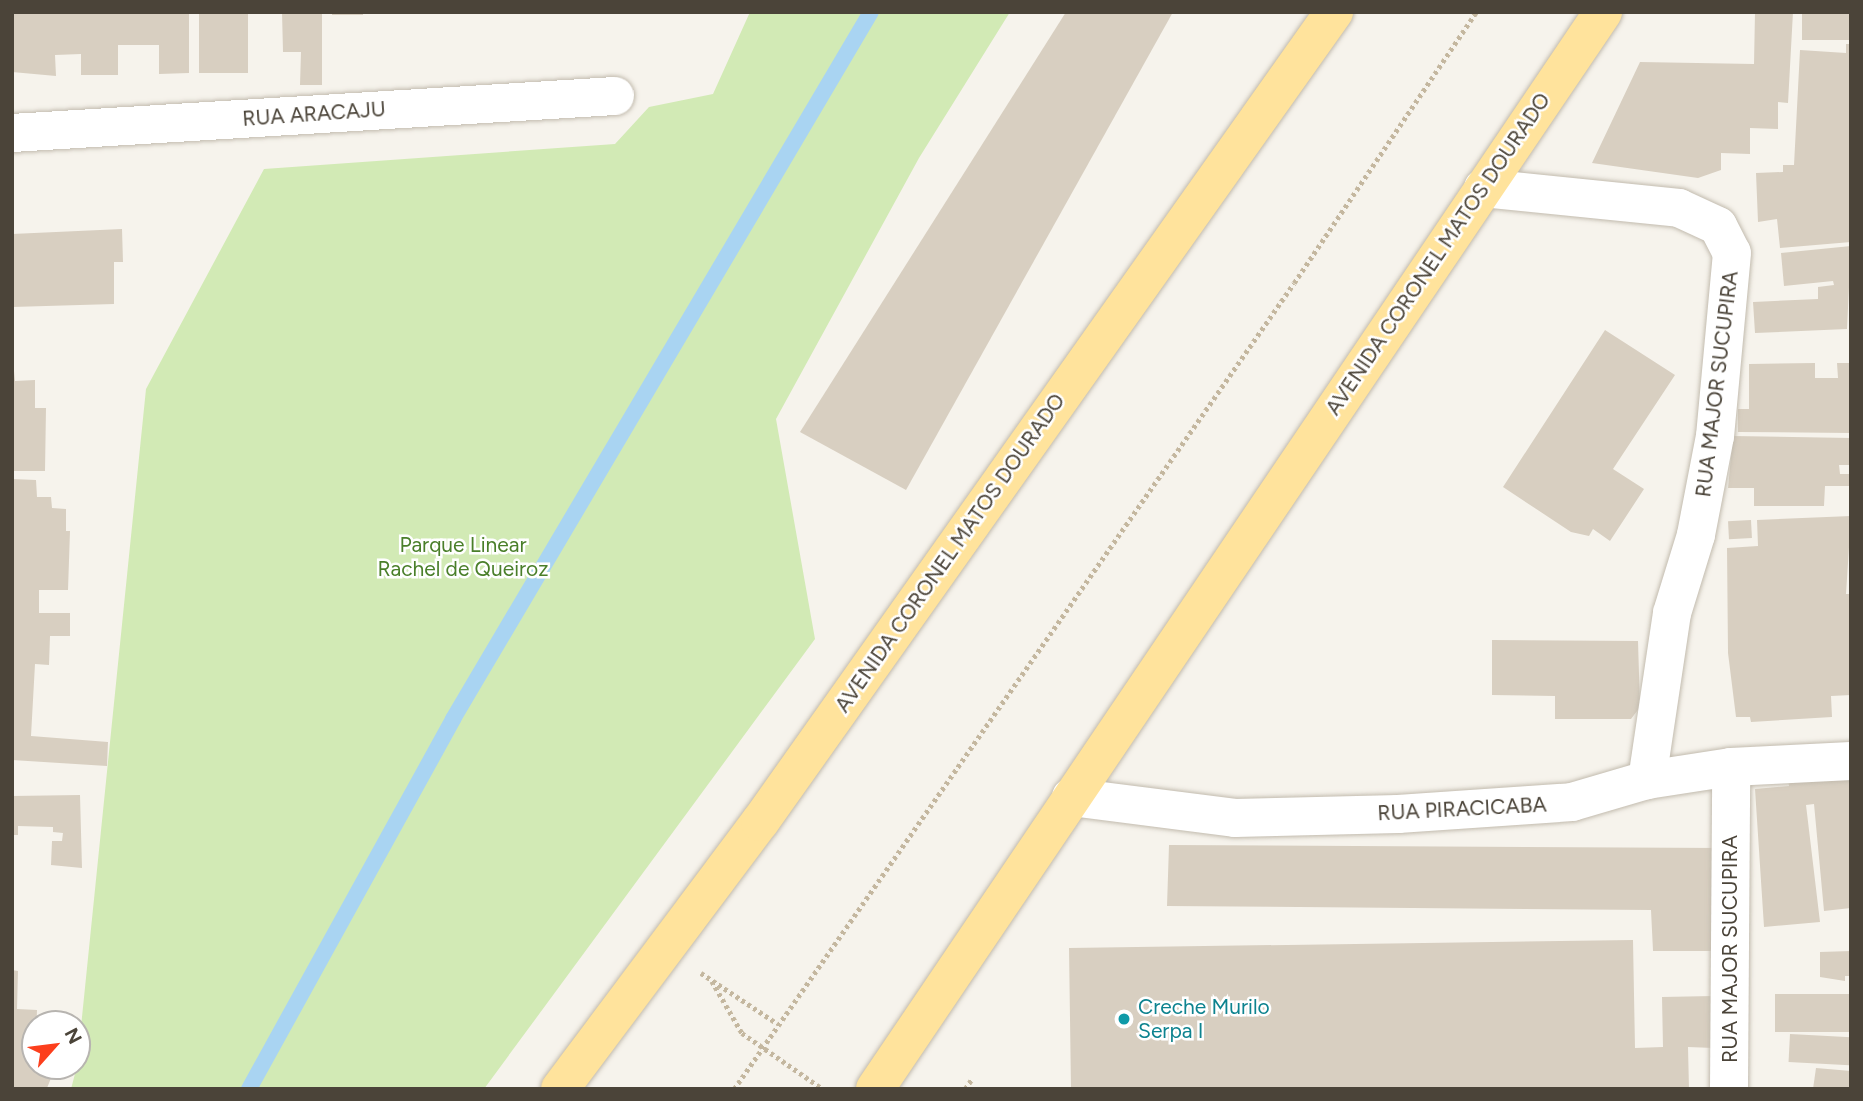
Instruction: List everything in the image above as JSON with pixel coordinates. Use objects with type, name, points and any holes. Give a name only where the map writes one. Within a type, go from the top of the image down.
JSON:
[{"type":"main road","name":"AVENIDA CORONEL MATOS DOURADO","points":[[560,1089],[760,822],[1334,12]]},
{"type":"main road","name":"AVENIDA CORONEL MATOS DOURADO","points":[[875,1089],[1603,12]]},
{"type":"street","name":"RUA ARACAJU","points":[[12,133],[615,96]]},
{"type":"street","name":"RUA MAJOR SUCUPIRA","points":[[1483,188],[1679,208],[1717,226],[1732,253],[1715,436],[1696,535],[1672,613],[1647,780]]},
{"type":"street","name":"RUA PIRACICABA","points":[[1071,797],[1235,818],[1313,817],[1535,806],[1572,802],[1647,780],[1731,767],[1851,761]]},
{"type":"street","name":"RUA MAJOR SUCUPIRA","points":[[1729,1089],[1731,767]]},
{"type":"path","points":[[734,1089],[1294,283],[1476,12]]},
{"type":"path","points":[[778,1024],[711,980],[742,1033],[764,1045],[822,1089]]},
{"type":"path","points":[[965,1089],[971,1080]]},
{"type":"green space","name":"Parque Linear Rachel de Queiroz","points":[[750,12],[1010,12],[919,158],[776,419],[815,639],[484,1089],[71,1089],[73,1080],[91,1080],[91,1010],[83,1010],[146,389],[264,169],[615,144],[649,107],[713,94]]},
{"type":"building","points":[[12,12],[189,12],[189,73],[159,74],[159,45],[118,45],[118,75],[81,75],[81,54],[55,55],[56,76],[12,72]]},
{"type":"building","points":[[199,12],[248,12],[248,73],[199,73]]},
{"type":"building","points":[[282,12],[322,12],[322,85],[300,85],[301,52],[283,52]]},
{"type":"building","points":[[332,12],[363,12],[363,15],[332,15]]},
{"type":"building","points":[[1066,12],[1173,12],[906,490],[800,432]]},
{"type":"building","points":[[1755,12],[1793,12],[1788,103],[1778,102],[1778,129],[1750,128],[1750,154],[1721,153],[1721,170],[1698,178],[1592,163],[1640,62],[1754,64]]},
{"type":"building","points":[[1802,12],[1851,12],[1851,40],[1802,40]]},
{"type":"building","points":[[1846,44],[1851,44],[1851,242],[1780,248],[1777,219],[1758,222],[1756,173],[1783,172],[1783,165],[1794,165],[1800,50],[1846,53]]},
{"type":"building","points":[[122,229],[123,262],[114,262],[114,304],[12,307],[12,234]]},
{"type":"building","points":[[1851,246],[1847,329],[1755,333],[1753,302],[1818,299],[1818,287],[1834,285],[1833,281],[1784,286],[1781,253]]},
{"type":"building","points":[[1605,330],[1675,375],[1613,469],[1644,489],[1610,541],[1593,529],[1589,536],[1571,532],[1503,487]]},
{"type":"building","points":[[12,351],[15,381],[35,380],[35,408],[46,408],[45,471],[12,471]]},
{"type":"building","points":[[1815,363],[1815,378],[1838,378],[1837,363],[1851,363],[1851,433],[1738,432],[1738,409],[1749,409],[1749,364]]},
{"type":"building","points":[[1733,436],[1851,438],[1851,465],[1839,465],[1840,474],[1851,474],[1851,486],[1825,486],[1824,506],[1754,506],[1754,488],[1728,488]]},
{"type":"building","points":[[12,479],[36,480],[37,497],[51,497],[52,508],[66,509],[66,531],[70,531],[68,590],[39,590],[39,613],[70,613],[70,636],[50,636],[49,665],[35,664],[31,736],[108,742],[107,766],[12,760]]},
{"type":"building","points":[[1851,516],[1846,594],[1851,594],[1851,695],[1831,696],[1832,717],[1751,722],[1750,717],[1736,717],[1728,653],[1727,548],[1758,546],[1757,520]]},
{"type":"building","points":[[1751,520],[1752,538],[1729,539],[1728,521]]},
{"type":"building","points":[[1492,640],[1638,641],[1640,707],[1631,719],[1555,719],[1555,696],[1492,695]]},
{"type":"building","points":[[1851,768],[1851,908],[1824,911],[1814,804],[1806,805],[1820,922],[1764,927],[1755,789],[1789,786],[1788,778]]},
{"type":"building","points":[[80,795],[82,868],[51,865],[52,841],[62,841],[63,833],[53,832],[53,827],[18,826],[18,835],[12,835],[12,796]]},
{"type":"building","points":[[1169,845],[1723,848],[1723,951],[1653,951],[1651,910],[1167,906]]},
{"type":"building","points":[[1633,940],[1635,1048],[1663,1047],[1662,997],[1713,996],[1714,1048],[1688,1047],[1689,1089],[1071,1089],[1069,948]]},
{"type":"building","points":[[1851,951],[1851,976],[1845,976],[1845,981],[1820,977],[1820,952]]},
{"type":"building","points":[[12,970],[18,971],[17,1009],[37,1010],[21,1010],[21,1080],[50,1080],[47,1088],[12,1089]]},
{"type":"building","points":[[1775,994],[1851,994],[1851,1032],[1775,1032]]},
{"type":"building","points":[[1790,1034],[1851,1037],[1849,1065],[1789,1062]]},
{"type":"building","points":[[1816,1068],[1851,1071],[1851,1089],[1813,1089]]},
{"type":"waterway","points":[[249,1089],[453,719],[871,12]]},
{"type":"place","name":"Creche Murilo Serpa I","points":[[1124,1019]]}]
